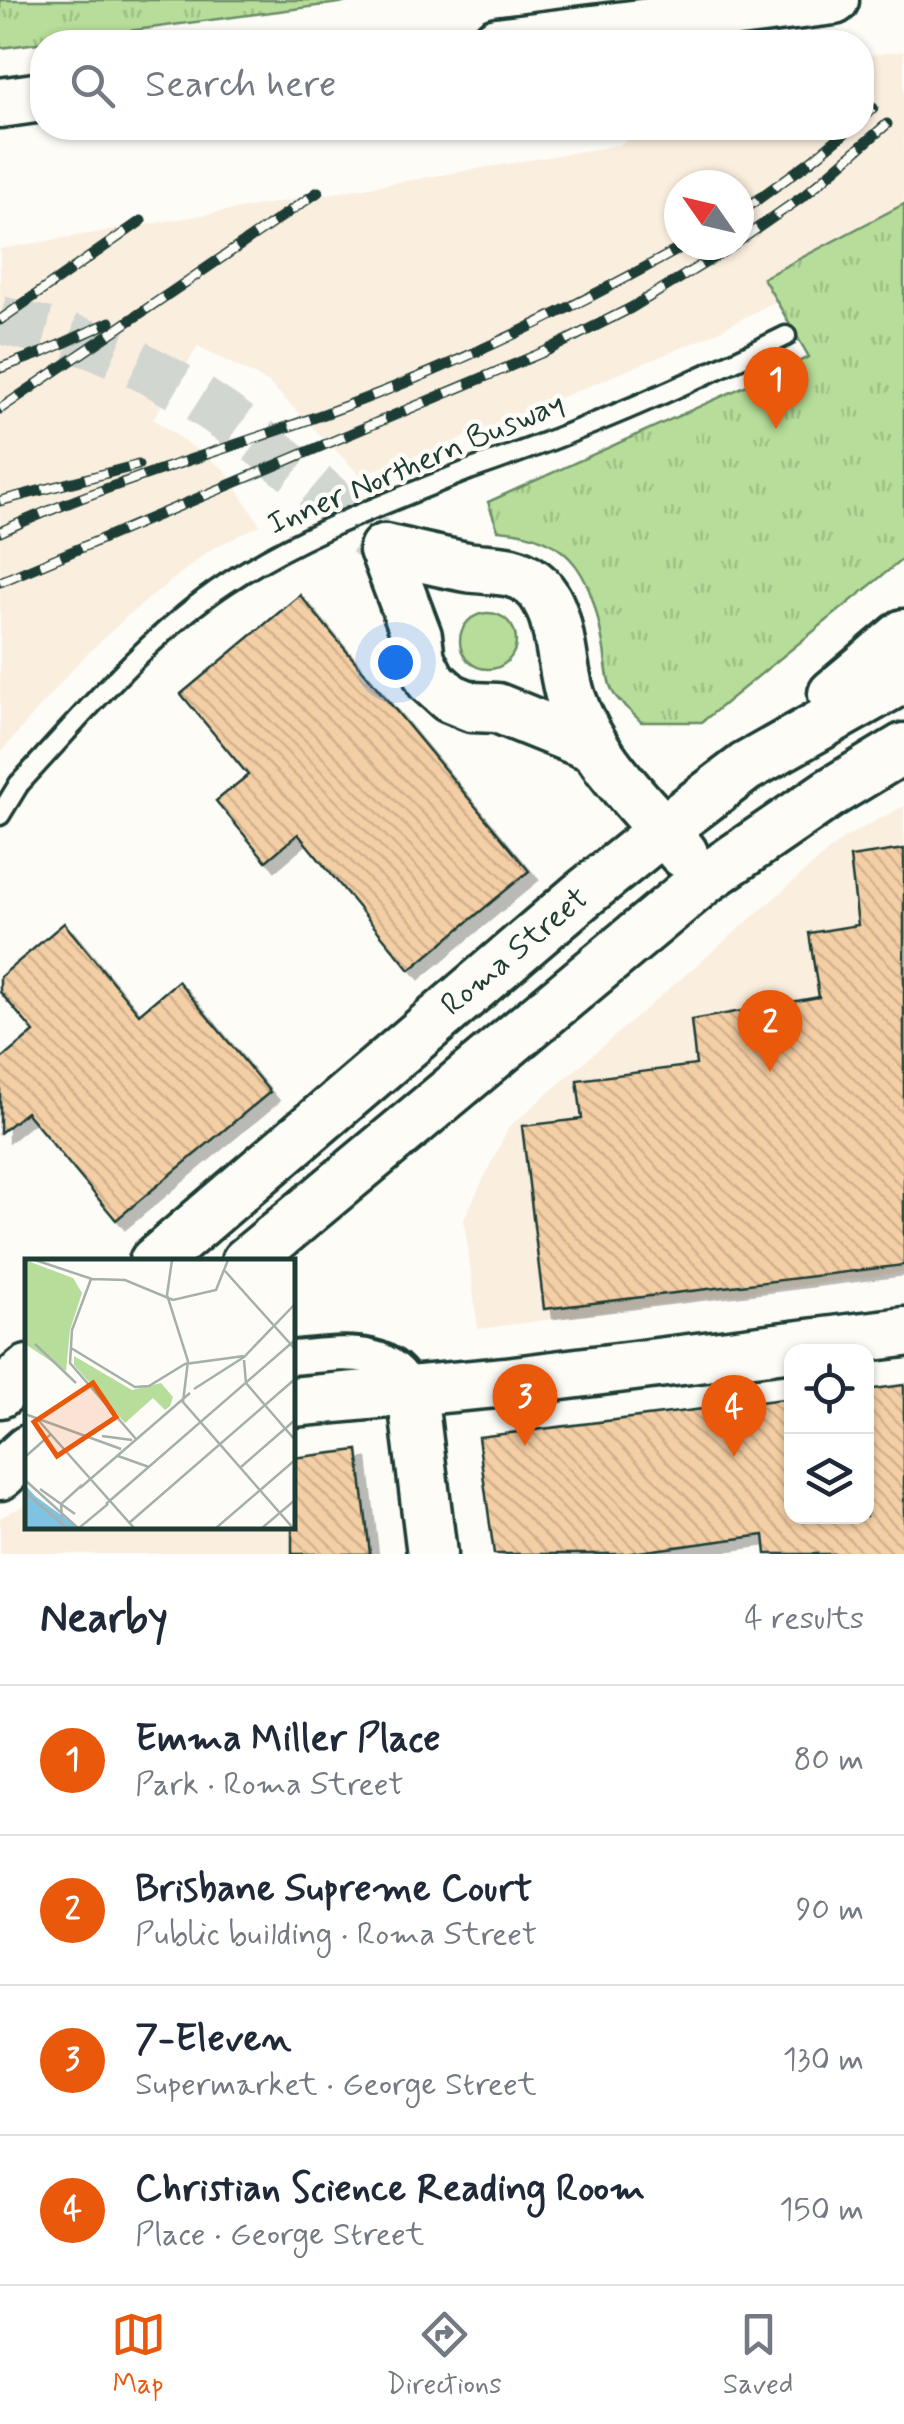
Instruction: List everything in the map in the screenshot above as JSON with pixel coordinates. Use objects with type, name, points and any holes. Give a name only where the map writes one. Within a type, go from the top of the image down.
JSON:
[{"type":"street","points":[[594,30],[834,0]]},
{"type":"street","points":[[0,102],[30,98]]},
{"type":"street","points":[[472,568],[384,549],[416,636],[420,660],[431,681],[450,698],[472,707],[497,708],[591,746]]},
{"type":"street","points":[[416,636],[421,612],[434,590],[451,576],[472,568],[494,566],[516,572],[535,584],[553,612],[571,697],[591,746],[705,879]]},
{"type":"street","points":[[746,767],[904,634]]},
{"type":"street","points":[[497,708],[520,700],[540,685],[552,666],[558,645]]},
{"type":"street","name":"Roma Street","points":[[157,1259],[358,1084],[663,830],[746,767],[904,678]]},
{"type":"street","name":"Roma Street","points":[[250,1259],[705,879],[830,793],[904,748]]},
{"type":"street","points":[[358,1084],[374,1153]]},
{"type":"street","points":[[295,1402],[412,1392],[904,1332]]},
{"type":"street","points":[[295,1358],[373,1356],[394,1365],[404,1376],[412,1392],[432,1554]]},
{"type":"street","points":[[0,1396],[25,1373]]},
{"type":"street","points":[[0,1396],[25,1391]]},
{"type":"street","points":[[0,1476],[25,1456]]},
{"type":"lane","name":"Inner Northern Busway","points":[[0,816],[19,784],[114,680],[224,585],[261,562],[364,512],[690,384],[786,336]]},
{"type":"lane","name":"Inner Northern Busway","points":[[0,797],[19,784]]},
{"type":"shaded area","points":[[904,51],[904,204],[764,277],[776,301],[707,337],[456,441],[360,475],[269,383],[198,346],[153,419],[225,470],[260,525],[210,550],[126,617],[78,663],[0,753],[0,249],[619,145],[627,140],[874,140],[874,55]]},
{"type":"shaded area","points":[[904,806],[904,1272],[478,1329],[464,1219],[509,1127],[844,838]]},
{"type":"shaded area","points":[[359,1448],[371,1554],[0,1554],[0,1518],[25,1505],[25,1529],[295,1529],[295,1456]]},
{"type":"green space","points":[[0,0],[362,0],[136,30],[30,30],[30,44],[0,48]]},
{"type":"green space","points":[[904,204],[904,558],[702,722],[641,722],[612,689],[593,602],[576,566],[546,541],[498,530],[488,502],[809,357],[763,278]]},
{"type":"green space","points":[[488,613],[508,621],[516,641],[508,661],[488,669],[468,661],[460,641],[468,621]]},
{"type":"building","points":[[300,595],[529,871],[410,970],[298,834],[266,861],[216,801],[248,775],[181,694]]},
{"type":"building","points":[[904,849],[904,1265],[544,1309],[522,1126],[582,1119],[577,1080],[696,1065],[691,1020],[819,997],[809,933],[858,925],[850,857]]},
{"type":"building","points":[[64,923],[139,1014],[178,981],[270,1092],[116,1220],[26,1112],[0,1133],[0,1060],[34,1032],[0,992],[0,977]]},
{"type":"building","points":[[904,1385],[904,1554],[766,1554],[764,1535],[624,1554],[494,1554],[478,1437],[784,1399],[784,1524],[874,1524],[874,1389]]},
{"type":"building","points":[[358,1450],[370,1554],[292,1554],[295,1458]]},
{"type":"tunnel","points":[[0,320],[111,352],[186,391],[289,465],[384,549]]},
{"type":"railway","points":[[874,135],[887,124]]},
{"type":"railway","points":[[754,202],[836,140]]},
{"type":"railway","points":[[754,231],[805,195],[869,140]]},
{"type":"railway","points":[[0,409],[318,192]]},
{"type":"railway","points":[[0,320],[141,221]]},
{"type":"railway","points":[[0,532],[84,497],[300,423],[431,372],[560,312],[664,257]]},
{"type":"railway","points":[[0,582],[546,351],[631,308],[709,260]]},
{"type":"railway","points":[[0,368],[110,322]]},
{"type":"railway","points":[[0,501],[138,465]]},
{"type":"place","name":"Emma Miller Place","points":[[776,429]]},
{"type":"place","name":"Brisbane Supreme Court","points":[[770,1072]]},
{"type":"place","name":"7-Eleven","points":[[525,1446]]},
{"type":"place","name":"Christian Science Reading Room","points":[[734,1457]]}]
